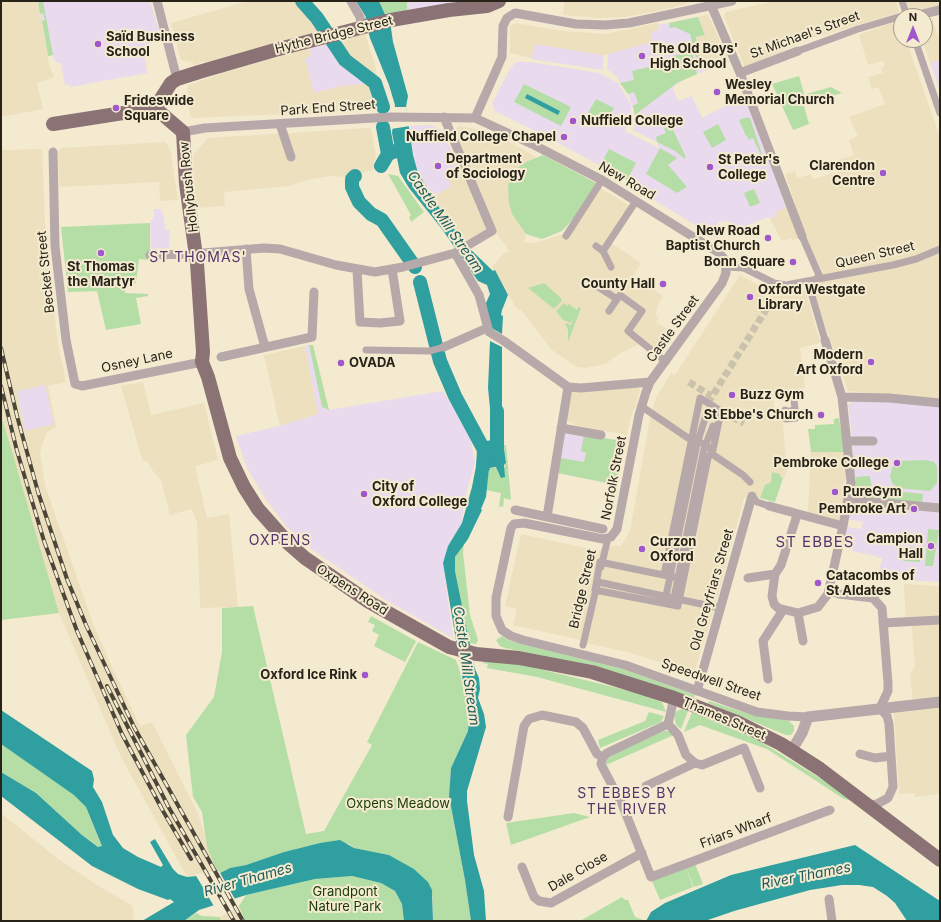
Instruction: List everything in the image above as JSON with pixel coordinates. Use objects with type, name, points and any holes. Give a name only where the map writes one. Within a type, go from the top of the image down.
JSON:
[{"type":"main road","name":"Hythe Bridge Street","points":[[181,78],[328,36],[391,20],[493,4],[500,8],[505,6],[507,1]]},
{"type":"main road","points":[[155,108],[167,88],[181,78]]},
{"type":"main road","points":[[53,124],[155,108],[183,132]]},
{"type":"main road","name":"Hollybush Row","points":[[183,132],[186,184],[196,253],[203,352],[202,362]]},
{"type":"main road","name":"Oxpens Road","points":[[202,362],[208,377],[230,458],[244,488],[258,509],[289,544],[331,578],[380,609],[454,649],[476,654]]},
{"type":"main road","name":"Thames Street","points":[[476,654],[519,658],[592,672],[674,698],[738,722],[792,750],[820,769],[940,860]]},
{"type":"street","points":[[157,1],[181,78]]},
{"type":"street","points":[[352,1],[363,27]]},
{"type":"street","points":[[475,118],[502,57],[503,26],[509,16],[515,13],[576,24],[605,25],[628,23],[732,1]]},
{"type":"street","points":[[711,5],[740,73],[802,236],[819,275],[810,289],[842,397],[848,441],[851,482],[849,500],[830,588],[826,599],[818,607],[798,613],[778,608],[774,604],[772,591],[775,574],[781,564],[797,515]]},
{"type":"street","name":"St Michael's Street","points":[[740,73],[858,29],[893,19]]},
{"type":"street","points":[[918,48],[940,113]]},
{"type":"street","name":"Park End Street","points":[[183,132],[205,128],[391,117],[412,116],[475,118]]},
{"type":"street","points":[[150,255],[246,249],[280,249],[336,265],[357,270],[375,272],[420,263],[456,252],[492,232],[444,117]]},
{"type":"street","points":[[451,135],[456,125],[456,117]]},
{"type":"street","name":"New Road","points":[[475,118],[534,145],[602,180],[719,253],[725,260],[726,267]]},
{"type":"street","points":[[280,124],[291,156]]},
{"type":"street","name":"Becket Street","points":[[53,152],[55,246],[66,340],[73,378],[78,386]]},
{"type":"street","points":[[566,236],[602,180]]},
{"type":"street","points":[[603,251],[636,201]]},
{"type":"street","points":[[596,246],[603,251],[611,267]]},
{"type":"street","points":[[246,249],[249,289],[265,347]]},
{"type":"street","name":"Queen Street","points":[[814,281],[900,263],[940,249]]},
{"type":"street","points":[[456,252],[480,295],[488,330],[568,387],[650,382]]},
{"type":"street","points":[[726,267],[744,268],[778,284],[814,281]]},
{"type":"street","name":"Castle Street","points":[[641,406],[650,382],[666,362],[722,282],[726,273],[726,267]]},
{"type":"street","points":[[357,270],[360,322],[380,323],[400,321],[392,269]]},
{"type":"street","points":[[592,283],[617,298]]},
{"type":"street","points":[[221,357],[312,337],[314,292]]},
{"type":"street","points":[[609,311],[620,295],[642,311],[628,331],[666,362]]},
{"type":"street","points":[[366,350],[430,351],[488,330]]},
{"type":"street","name":"Osney Lane","points":[[78,386],[202,362]]},
{"type":"street","points":[[547,517],[568,387]]},
{"type":"street","points":[[842,397],[889,398],[940,403]]},
{"type":"street","points":[[596,587],[678,606],[708,458],[714,453],[721,411],[700,398],[690,438],[664,575]]},
{"type":"street","points":[[786,413],[785,412],[795,410],[794,400]]},
{"type":"street","points":[[641,406],[714,453],[750,482]]},
{"type":"street","name":"Norfolk Street","points":[[502,630],[496,616],[495,606],[514,524],[524,523],[593,538],[611,537],[617,529],[641,406]]},
{"type":"street","points":[[670,597],[697,444],[707,412]]},
{"type":"street","points":[[670,597],[704,449],[713,426],[715,427]]},
{"type":"street","points":[[561,428],[601,434]]},
{"type":"street","points":[[848,441],[874,441]]},
{"type":"street","points":[[682,485],[702,489]]},
{"type":"street","points":[[752,496],[757,502],[769,506],[797,515],[843,526]]},
{"type":"street","name":"Old Greyfriars Street","points":[[697,691],[752,496]]},
{"type":"street","points":[[849,500],[940,508]]},
{"type":"street","points":[[515,510],[603,529]]},
{"type":"street","points":[[674,527],[694,531]]},
{"type":"street","name":"Bridge Street","points":[[589,615],[608,538]]},
{"type":"street","points":[[596,587],[600,562],[684,579]]},
{"type":"street","points":[[748,578],[775,574]]},
{"type":"street","points":[[596,587],[670,597],[720,608]]},
{"type":"street","name":"Bridge Street","points":[[583,645],[596,587]]},
{"type":"street","points":[[830,588],[833,592],[839,594],[873,598],[882,608],[888,691],[897,707]]},
{"type":"street","points":[[768,678],[763,641],[783,610]]},
{"type":"street","points":[[798,613],[803,641]]},
{"type":"street","points":[[882,623],[940,620]]},
{"type":"street","name":"Speedwell Street","points":[[502,630],[511,636],[523,640],[625,665],[757,712],[808,717],[940,702]]},
{"type":"street","points":[[868,805],[877,804],[888,798],[893,787],[887,716],[880,708],[888,691]]},
{"type":"street","points":[[668,724],[674,698]]},
{"type":"street","points":[[508,818],[524,726],[529,719],[542,715],[576,722],[584,728],[597,754],[602,757]]},
{"type":"street","points":[[792,750],[802,733],[808,717]]},
{"type":"street","points":[[602,757],[607,753],[668,724]]},
{"type":"street","points":[[668,724],[678,735],[686,756],[695,763],[702,765],[744,748],[760,788]]},
{"type":"street","points":[[860,754],[875,758],[891,756]]},
{"type":"street","points":[[602,757],[603,768],[622,804],[642,853]]},
{"type":"street","points":[[646,786],[695,763]]},
{"type":"street","name":"Friars Wharf","points":[[642,853],[651,877],[830,810]]},
{"type":"street","name":"Dale Close","points":[[522,867],[534,897],[539,901],[551,903],[642,853]]},
{"type":"street","points":[[829,899],[832,921]]},
{"type":"shaded area","points":[[1,1],[38,1],[49,64],[54,77],[37,83],[43,109],[1,117]]},
{"type":"shaded area","name":"Saïd Business School","points":[[38,1],[150,1],[162,40],[151,42],[151,46],[143,47],[147,73],[70,87],[69,84],[65,85],[61,63],[56,63],[53,55],[48,56]]},
{"type":"shaded area","points":[[248,1],[297,1],[312,18],[318,31],[207,63],[203,62],[194,65],[192,62],[181,60],[171,23]]},
{"type":"shaded area","points":[[402,1],[468,1],[404,12]]},
{"type":"shaded area","points":[[564,1],[694,1],[676,7],[626,17],[599,18],[563,15]]},
{"type":"shaded area","points":[[774,1],[896,1],[898,8],[893,8],[893,14],[809,39],[745,68],[724,16],[726,12]]},
{"type":"shaded area","points":[[906,1],[940,1],[940,6],[933,8],[909,8]]},
{"type":"shaded area","points":[[708,14],[728,59],[701,68],[696,37],[705,35],[698,17]]},
{"type":"shaded area","points":[[698,17],[705,35],[696,37],[701,68],[728,59],[729,62],[686,78],[673,87],[673,89],[678,101],[692,96],[702,118],[744,96],[786,208],[775,212],[777,216],[770,219],[769,217],[732,231],[729,221],[718,222],[718,239],[638,190],[639,188],[627,180],[495,111],[492,103],[510,69],[516,62],[530,62],[599,73],[618,83],[631,105],[631,118],[625,131],[659,148],[657,142],[633,130],[635,121],[638,120],[640,111],[635,115],[628,94],[616,76],[607,69],[608,54],[651,42],[651,32],[659,30],[658,25]]},
{"type":"shaded area","points":[[933,21],[940,42],[940,60],[930,63],[925,48],[933,48]]},
{"type":"shaded area","points":[[893,22],[893,48],[909,48],[940,137],[940,400],[848,391],[814,294],[819,275],[822,271],[807,240],[802,236],[792,241],[791,238],[782,241],[770,219],[777,216],[775,212],[795,203],[785,174],[795,171],[798,178],[811,174],[813,179],[841,171],[838,160],[854,155],[849,140],[858,136],[849,117],[885,104],[878,87],[872,89],[868,77],[883,73],[881,68],[885,66],[883,61],[868,65],[859,35]]},
{"type":"shaded area","points":[[516,23],[562,31],[605,34],[658,23],[659,30],[652,42],[606,55],[532,58],[510,53],[510,26]]},
{"type":"shaded area","points":[[365,34],[375,65],[383,110],[193,118],[190,116],[187,87],[189,85],[220,74],[309,48],[311,57],[305,58],[314,93],[341,86],[374,83],[345,60],[334,43]]},
{"type":"shaded area","points":[[334,43],[345,60],[375,83],[341,86],[314,93],[305,58],[311,56],[309,48]]},
{"type":"shaded area","points":[[535,44],[603,55],[603,70],[531,59]]},
{"type":"shaded area","points":[[940,60],[940,91],[930,63]]},
{"type":"shaded area","name":"Department of Sociology","points":[[431,125],[442,131],[462,172],[448,177],[451,186],[432,197],[418,173],[413,155],[410,126]]},
{"type":"shaded area","points":[[459,126],[492,132],[536,157],[528,161],[509,204],[512,214],[526,234],[524,242],[535,243],[563,234],[600,188],[632,207],[610,242],[641,263],[633,276],[663,296],[657,306],[656,316],[659,318],[656,322],[674,333],[659,352],[656,359],[640,344],[619,354],[605,364],[585,368],[577,367],[552,350],[521,310],[517,309],[492,267],[503,254],[510,251],[498,236],[451,134]]},
{"type":"shaded area","points":[[371,128],[376,156],[374,163],[377,169],[347,177],[330,176],[303,181],[290,186],[224,192],[225,206],[196,208],[193,155],[208,138]]},
{"type":"shaded area","points":[[166,142],[171,152],[178,200],[160,201],[159,182],[59,187],[58,151],[61,148]]},
{"type":"shaded area","points":[[42,149],[46,247],[58,342],[66,382],[48,386],[56,427],[46,433],[40,453],[45,485],[92,621],[112,667],[140,726],[152,722],[198,814],[218,874],[187,877],[121,757],[59,613],[1,416],[1,150]]},
{"type":"shaded area","points":[[462,172],[487,231],[465,243],[432,197],[451,186],[448,177]]},
{"type":"shaded area","points":[[154,209],[160,209],[164,216],[165,230],[170,230],[169,248],[151,249],[150,223],[154,216]]},
{"type":"shaded area","points":[[740,275],[760,286],[761,285],[776,290],[788,290],[788,292],[805,289],[820,343],[800,348],[805,388],[773,392],[774,408],[768,409],[768,415],[782,414],[787,470],[784,478],[773,476],[771,482],[765,485],[760,498],[744,498],[716,603],[694,673],[627,652],[513,625],[517,609],[505,606],[521,534],[600,551],[605,547],[621,546],[630,531],[651,413],[656,398],[671,373],[675,375]]},
{"type":"shaded area","name":"City of Oxford College","points":[[309,345],[322,407],[329,410],[443,391],[469,432],[475,463],[464,500],[462,523],[448,546],[443,563],[453,638],[386,600],[311,549],[287,527],[267,501],[247,468],[236,436],[280,426],[318,414],[305,346]]},
{"type":"shaded area","points":[[305,346],[318,414],[280,426],[264,355]]},
{"type":"shaded area","points":[[143,382],[151,415],[204,403],[218,460],[195,466],[207,518],[229,514],[238,607],[200,608],[197,522],[191,509],[170,515],[161,480],[147,461],[143,462],[121,386]]},
{"type":"shaded area","points":[[45,385],[54,424],[25,431],[17,391]]},
{"type":"shaded area","points":[[638,387],[640,390],[630,419],[627,435],[575,425],[568,421],[567,417],[572,390]]},
{"type":"shaded area","name":"Pembroke College","points":[[860,399],[940,406],[940,506],[853,497],[852,437],[848,404],[851,404],[851,401]]},
{"type":"shaded area","points":[[565,432],[584,435],[617,485],[558,473]]},
{"type":"shaded area","points":[[811,452],[845,452],[847,462],[842,521],[808,513]]},
{"type":"shaded area","name":"Pembroke College","points":[[850,501],[940,511],[940,582],[901,580],[881,583],[879,572],[882,558],[852,551],[853,545],[845,543],[846,527],[861,529],[863,522],[847,519]]},
{"type":"shaded area","points":[[904,584],[940,586],[940,794],[915,797],[914,793],[899,794],[894,713],[914,711],[910,673],[915,667],[912,626],[906,626]]},
{"type":"shaded area","points":[[1,813],[61,861],[97,885],[133,906],[134,921],[1,921]]},
{"type":"shaded area","points":[[239,906],[248,921],[221,921],[220,917]]},
{"type":"green space","points":[[38,1],[43,1],[53,55],[48,56],[42,21],[45,20],[43,13],[40,14]]},
{"type":"green space","points":[[379,1],[407,1],[407,10],[385,15]]},
{"type":"green space","points":[[698,17],[705,35],[696,37],[699,59],[695,56],[690,34],[675,27],[670,28],[669,23]]},
{"type":"green space","points":[[692,52],[697,74],[677,83],[635,115],[633,106],[638,103],[634,92],[628,94],[620,83],[634,80],[632,71],[662,64],[662,61],[674,58],[673,56]]},
{"type":"green space","points":[[799,76],[807,104],[804,106],[809,124],[793,130],[772,84]]},
{"type":"green space","points":[[524,84],[571,107],[561,126],[514,102]]},
{"type":"green space","points":[[831,87],[842,93],[809,102],[806,94]]},
{"type":"green space","points":[[596,99],[614,108],[606,123],[588,113]]},
{"type":"green space","points":[[747,117],[750,118],[762,154],[759,156],[760,153],[753,138],[749,140],[739,120]]},
{"type":"green space","points":[[718,124],[726,140],[712,148],[703,132]]},
{"type":"green space","points":[[667,127],[669,131],[673,130],[685,155],[685,159],[675,151],[657,142],[656,137],[666,133],[664,128]]},
{"type":"green space","points":[[660,148],[677,158],[668,165],[687,187],[677,193],[646,174]]},
{"type":"green space","points":[[609,149],[636,163],[627,180],[600,166]]},
{"type":"green space","points":[[543,155],[596,183],[574,218],[562,231],[542,239],[526,234],[512,214],[509,204],[508,185],[517,168],[528,161]]},
{"type":"green space","points":[[388,174],[398,176],[424,212],[411,222],[409,217],[411,215]]},
{"type":"green space","points":[[754,189],[760,203],[750,207],[744,193]]},
{"type":"green space","points":[[150,223],[150,260],[139,259],[136,283],[124,283],[125,293],[148,294],[148,296],[136,298],[141,324],[106,330],[97,291],[68,292],[61,227]]},
{"type":"green space","points":[[544,283],[561,298],[562,301],[554,309],[528,288]]},
{"type":"green space","points":[[564,303],[567,306],[569,304],[577,310],[578,307],[581,308],[568,342],[568,330],[565,323],[571,325],[575,316],[571,323],[563,320],[556,311]]},
{"type":"green space","points":[[309,345],[313,345],[329,410],[322,407]]},
{"type":"green space","points":[[1,416],[11,448],[59,613],[1,620]]},
{"type":"green space","points":[[839,418],[845,452],[811,452],[808,429],[815,429],[815,425],[834,424],[834,419]]},
{"type":"green space","points":[[584,435],[623,441],[617,485],[558,473],[560,458],[584,462],[586,453],[581,451]]},
{"type":"green space","points":[[504,445],[506,445],[511,500],[504,498],[503,507],[499,506],[501,493],[486,490],[489,468],[498,468],[501,477],[506,463]]},
{"type":"green space","points":[[925,460],[934,462],[937,466],[937,483],[930,491],[898,488],[892,483],[890,476],[892,468],[898,461]]},
{"type":"green space","points":[[772,472],[780,474],[783,478],[775,502],[760,498],[765,485],[771,482]]},
{"type":"green space","points":[[870,476],[872,490],[923,494],[922,504],[853,497],[856,477]]},
{"type":"green space","points":[[928,529],[939,530],[933,566],[925,566]]},
{"type":"green space","points":[[464,543],[463,553],[470,615],[478,640],[476,644],[470,643],[455,571],[455,557]]},
{"type":"green space","points":[[908,547],[920,548],[920,562],[903,561]]},
{"type":"green space","name":"Oxpens Meadow","points":[[253,606],[306,834],[324,831],[372,745],[367,742],[418,642],[456,660],[460,672],[469,717],[468,731],[451,768],[449,796],[471,921],[433,921],[433,897],[428,882],[414,869],[389,855],[354,848],[349,844],[320,843],[284,852],[246,865],[230,868],[218,874],[207,847],[202,812],[193,797],[186,735],[214,697],[222,652],[222,608]]},
{"type":"green space","points":[[371,616],[416,641],[405,662],[374,646],[379,635],[372,631],[375,625],[368,622]]},
{"type":"green space","points":[[502,636],[510,641],[623,669],[695,695],[694,698],[595,667],[505,648],[500,646],[496,640]]},
{"type":"green space","points":[[484,659],[523,665],[638,693],[662,702],[666,712],[537,677],[487,668],[488,664],[483,663]]},
{"type":"green space","points":[[709,701],[746,713],[789,721],[794,726],[794,731],[791,735],[786,735],[708,703]]},
{"type":"green space","points":[[682,709],[688,711],[681,729],[676,725],[674,716],[675,712]]},
{"type":"green space","points":[[649,712],[664,716],[661,722],[600,748],[598,740],[645,721]]},
{"type":"green space","points":[[692,712],[756,739],[859,802],[844,799],[767,749],[700,725],[684,732]]},
{"type":"green space","points":[[664,731],[671,731],[676,734],[606,765],[607,758],[611,754]]},
{"type":"green space","points":[[1,744],[74,794],[86,807],[102,846],[100,848],[82,835],[36,793],[1,772]]},
{"type":"green space","points":[[574,813],[590,817],[511,845],[506,823]]},
{"type":"green space","points":[[695,864],[703,884],[694,887],[686,868]]},
{"type":"green space","points":[[686,868],[693,887],[660,900],[652,881]]},
{"type":"green space","name":"Grandpont Nature Park","points":[[352,876],[381,883],[395,891],[402,904],[404,921],[245,921],[239,906],[246,895],[315,879]]},
{"type":"green space","points":[[622,897],[625,900],[628,900],[635,917],[646,921],[580,921]]},
{"type":"green space","points":[[196,913],[202,916],[220,917],[221,921],[184,921]]},
{"type":"water","points":[[297,1],[310,1],[324,18],[327,26],[339,41],[327,44],[316,29],[312,18]]},
{"type":"water","points":[[356,1],[379,1],[391,28],[393,42],[408,96],[406,107],[413,155],[418,173],[442,212],[467,246],[493,271],[495,270],[508,295],[501,315],[503,316],[502,334],[488,326],[486,303],[490,294],[487,285],[478,281],[442,229],[409,188],[400,173],[392,133],[395,105],[389,85],[370,38],[365,20],[366,17]]},
{"type":"water","points":[[527,94],[560,111],[558,115],[525,98]]},
{"type":"water","points":[[490,341],[502,347],[502,434],[492,428],[488,388]]},
{"type":"water","points":[[493,435],[503,441],[506,463],[504,465],[505,477],[501,478],[496,467],[489,468],[486,497],[481,509],[482,510],[468,539],[455,557],[455,571],[475,669],[479,678],[480,689],[478,698],[484,714],[486,727],[467,791],[467,801],[474,855],[484,891],[486,921],[471,921],[449,796],[451,768],[468,731],[469,717],[443,563],[448,546],[462,523],[472,487],[478,456],[486,441],[493,440]]},
{"type":"water","name":"River Thames","points":[[1,710],[92,771],[94,779],[93,787],[102,802],[113,835],[123,848],[138,857],[161,867],[163,865],[150,842],[155,839],[173,869],[178,874],[187,877],[218,874],[230,868],[246,865],[284,852],[320,843],[340,840],[354,848],[389,855],[414,869],[428,882],[432,890],[433,921],[404,921],[402,904],[395,891],[381,883],[352,876],[315,879],[246,895],[199,910],[184,921],[142,921],[174,902],[170,899],[168,900],[138,889],[92,866],[1,796],[1,772],[36,793],[82,835],[98,847],[102,846],[86,807],[74,795],[1,744]]},
{"type":"water","name":"River Thames","points":[[855,845],[940,901],[940,921],[907,921],[895,903],[873,887],[842,885],[810,890],[734,911],[705,921],[646,921],[651,912],[665,903],[731,875]]},
{"type":"pier","points":[[393,107],[406,107],[410,126],[391,129]]},
{"type":"pier","points":[[219,871],[236,901],[215,908],[195,874]]},
{"type":"waterway","points":[[302,1],[317,18],[345,60],[375,83],[383,107]]},
{"type":"waterway","points":[[383,127],[388,154]]},
{"type":"waterway","points":[[381,166],[388,154],[401,149]]},
{"type":"waterway","points":[[355,176],[352,179],[352,187],[359,202],[371,214],[382,220],[415,267]]},
{"type":"waterway","points":[[420,282],[440,361],[455,396],[484,450],[483,467]]},
{"type":"waterway","name":"Castle Mill Stream","points":[[493,455],[497,449],[497,411]]},
{"type":"tunnel","points":[[708,403],[767,308]]},
{"type":"tunnel","points":[[689,382],[711,396]]},
{"type":"tunnel","points":[[721,411],[732,417],[744,415]]},
{"type":"tunnel","points":[[732,417],[744,423]]},
{"type":"railway","points":[[1,348],[17,416],[38,492],[67,579],[86,625],[134,727],[243,921]]},
{"type":"railway","points":[[1,386],[17,451],[44,541],[77,631],[122,734],[163,811],[191,859]]},
{"type":"railway","points":[[107,686],[168,806],[234,921]]},
{"type":"place","name":"Saïd Business School","points":[[98,44]]},
{"type":"place","name":"The Old Boys' High School","points":[[642,56]]},
{"type":"place","name":"Wesley Memorial Church","points":[[717,92]]},
{"type":"place","name":"Frideswide Square","points":[[116,108]]},
{"type":"place","name":"Nuffield College","points":[[573,121]]},
{"type":"place","name":"Nuffield College Chapel","points":[[564,137]]},
{"type":"place","name":"Department of Sociology","points":[[438,166]]},
{"type":"place","name":"St Peter's College","points":[[710,167]]},
{"type":"place","name":"Clarendon Centre","points":[[883,173]]},
{"type":"place","name":"New Road Baptist Church","points":[[768,238]]},
{"type":"place","name":"St Thomas the Martyr","points":[[101,253]]},
{"type":"place","name":"Bonn Square","points":[[793,262]]},
{"type":"place","name":"County Hall","points":[[663,284]]},
{"type":"place","name":"Oxford Westgate Library","points":[[750,297]]},
{"type":"place","name":"Modern Art Oxford","points":[[871,362]]},
{"type":"place","name":"OVADA","points":[[341,363]]},
{"type":"place","name":"Buzz Gym","points":[[732,395]]},
{"type":"place","name":"St Ebbe's Church","points":[[821,415]]},
{"type":"place","name":"Pembroke College","points":[[897,463]]},
{"type":"place","name":"PureGym","points":[[835,492]]},
{"type":"place","name":"City of Oxford College","points":[[364,494]]},
{"type":"place","name":"Pembroke Art","points":[[914,509]]},
{"type":"place","name":"Campion Hall","points":[[931,546]]},
{"type":"place","name":"Curzon Oxford","points":[[642,549]]},
{"type":"place","name":"Catacombs of St Aldates","points":[[818,583]]},
{"type":"place","name":"Oxford Ice Rink","points":[[365,675]]},
{"type":"district","name":"ST THOMAS'","points":[[198,258]]},
{"type":"district","name":"OXPENS","points":[[280,541]]},
{"type":"district","name":"ST EBBES","points":[[815,542]]},
{"type":"district","name":"ST EBBES BY THE RIVER","points":[[627,802]]}]
